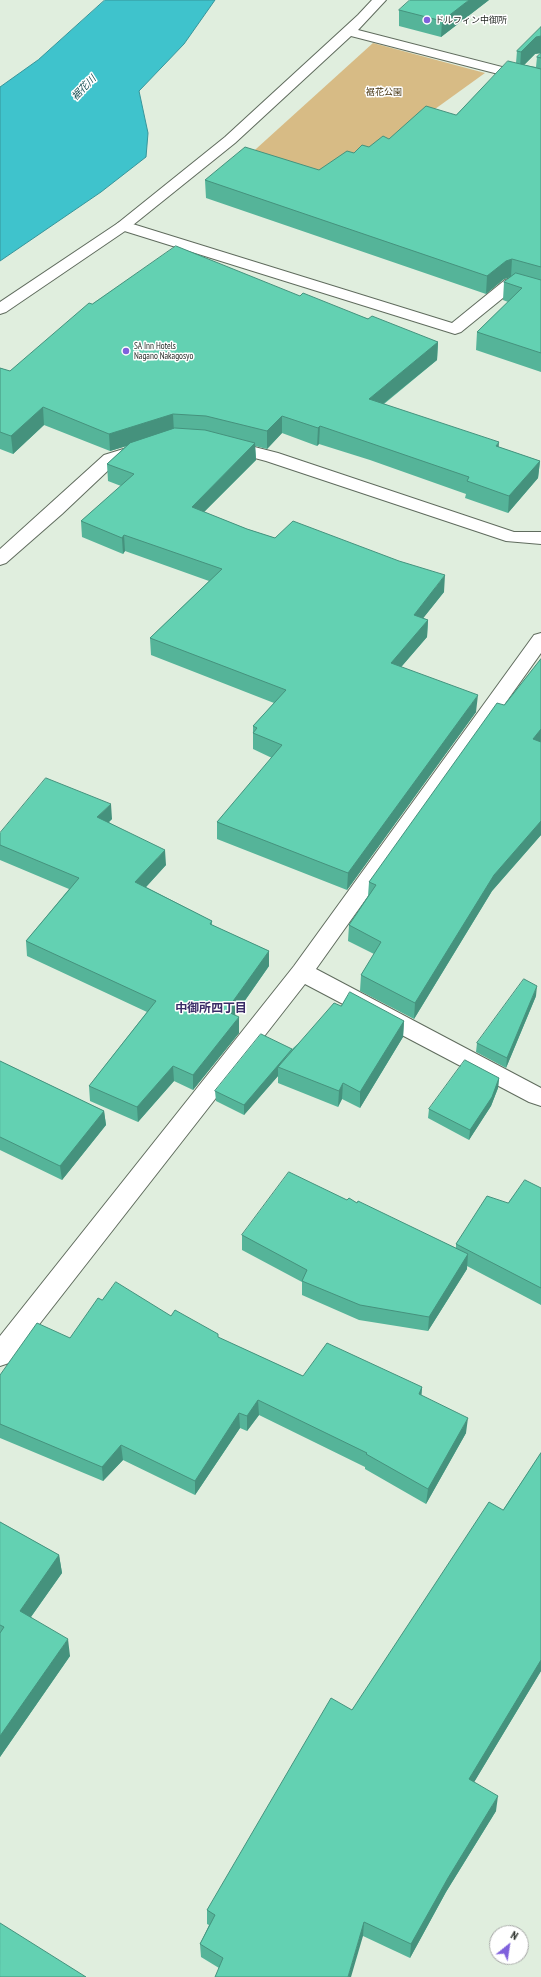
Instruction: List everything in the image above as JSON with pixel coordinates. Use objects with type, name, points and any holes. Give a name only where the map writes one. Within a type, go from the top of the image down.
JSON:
[{"type":"street","points":[[0,309],[123,226],[230,140],[348,31],[379,0]]},
{"type":"street","points":[[348,31],[528,72],[541,81]]},
{"type":"street","points":[[123,226],[455,329],[511,283],[541,292]]},
{"type":"street","points":[[214,442],[272,457],[512,537],[541,538]]},
{"type":"street","points":[[0,559],[56,510],[110,459],[160,443]]},
{"type":"street","points":[[0,1355],[302,972],[541,639]]},
{"type":"street","points":[[302,972],[541,1097]]},
{"type":"green space","name":"裾花公園","points":[[373,43],[485,73],[374,153],[309,176],[246,158]]},
{"type":"water","name":"裾花川","points":[[105,0],[215,0],[184,44],[139,91],[148,133],[146,157],[101,192],[0,261],[0,87],[38,60]]},
{"type":"building","points":[[410,0],[469,0],[442,21],[399,10]]},
{"type":"building","points":[[541,27],[541,36],[536,37],[521,52],[517,51]]},
{"type":"building","points":[[508,61],[541,69],[541,267],[512,259],[506,261],[487,276],[205,180],[245,147],[319,170],[347,151],[354,153],[362,145],[369,147],[383,136],[389,139],[426,106],[456,115]]},
{"type":"building","points":[[176,246],[300,296],[303,293],[368,319],[372,316],[438,342],[369,399],[499,442],[496,446],[540,461],[509,496],[467,481],[469,477],[320,426],[318,428],[282,416],[267,431],[206,416],[173,414],[109,434],[43,407],[11,436],[0,432],[0,368],[10,371],[89,303],[92,304]]},
{"type":"building","points":[[516,273],[541,280],[541,353],[477,332],[522,288],[504,282]]},
{"type":"building","points":[[175,428],[205,430],[255,443],[192,507],[247,529],[275,538],[293,521],[399,561],[445,575],[414,615],[428,620],[391,663],[478,695],[348,873],[217,822],[282,745],[253,733],[257,728],[253,726],[286,690],[150,638],[222,569],[124,535],[122,538],[81,521],[134,474],[107,464],[130,443]]},
{"type":"building","points":[[541,659],[541,729],[533,739],[541,742],[541,821],[494,875],[415,1003],[361,975],[381,942],[349,925],[376,885],[369,882],[497,703],[504,705]]},
{"type":"building","points":[[46,778],[111,804],[97,817],[165,850],[135,882],[212,921],[210,924],[269,951],[226,1011],[239,1017],[193,1075],[173,1066],[137,1107],[89,1086],[156,1001],[26,941],[79,878],[0,845],[0,833]]},
{"type":"building","points":[[524,979],[537,986],[507,1058],[477,1043]]},
{"type":"building","points":[[350,992],[404,1021],[360,1092],[343,1083],[339,1091],[278,1067],[334,1003],[341,1006]]},
{"type":"building","points":[[261,1034],[292,1049],[244,1105],[215,1091]]},
{"type":"building","points":[[465,1060],[499,1078],[492,1097],[470,1130],[429,1109]]},
{"type":"building","points":[[0,1061],[104,1111],[60,1166],[0,1137]]},
{"type":"building","points":[[289,1172],[347,1200],[349,1198],[357,1203],[358,1201],[468,1254],[429,1317],[360,1305],[302,1281],[307,1270],[242,1235]]},
{"type":"building","points":[[525,1180],[541,1188],[541,1288],[456,1244],[487,1196],[508,1203]]},
{"type":"building","points":[[116,1282],[171,1316],[175,1310],[218,1334],[218,1337],[303,1376],[327,1343],[422,1387],[419,1394],[468,1418],[428,1489],[366,1454],[367,1453],[258,1400],[247,1416],[239,1413],[195,1481],[121,1445],[102,1467],[0,1424],[0,1375],[37,1323],[70,1338],[98,1298],[102,1300]]},
{"type":"building","points":[[541,1453],[541,1660],[469,1779],[498,1796],[448,1878],[411,1944],[364,1922],[348,1977],[215,1977],[223,1958],[200,1944],[215,1915],[207,1910],[331,1698],[352,1710],[489,1502],[503,1510]]},
{"type":"building","points":[[0,1522],[59,1555],[20,1611],[68,1639],[0,1736],[0,1633],[4,1627],[0,1625]]},
{"type":"building","points":[[0,1923],[86,1977],[0,1977]]},
{"type":"place","name":"ドルフィン中御所","points":[[427,20]]},
{"type":"place","name":"SA Inn Hotels Nagano Nakagosyo","points":[[126,351]]},
{"type":"district","name":"中御所四丁目","points":[[211,1009]]}]
